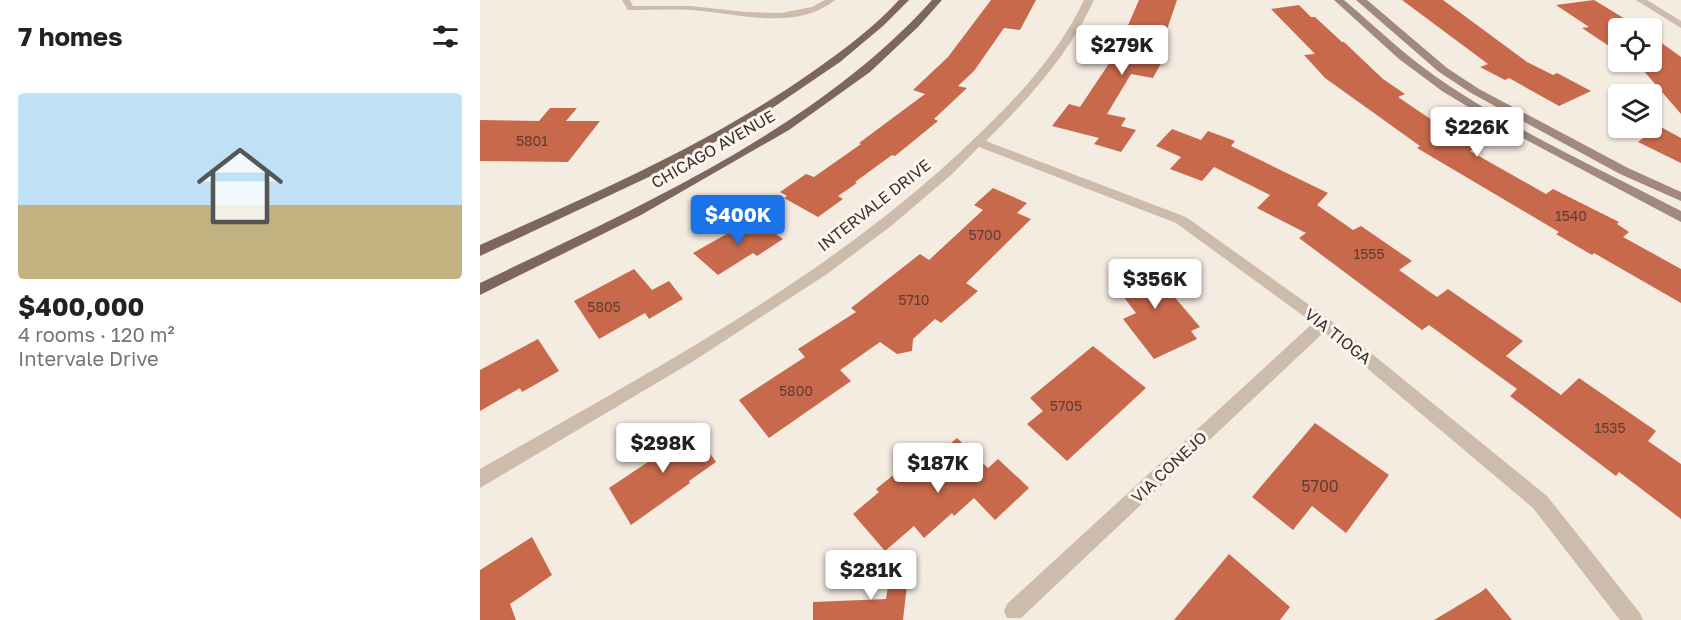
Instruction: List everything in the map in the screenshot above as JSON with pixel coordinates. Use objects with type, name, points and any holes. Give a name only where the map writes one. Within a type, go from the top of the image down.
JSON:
[{"type":"main road","name":"CHICAGO AVENUE","points":[[480,250],[668,162],[757,113],[851,48],[889,17],[904,0]]},
{"type":"main road","name":"CHICAGO AVENUE","points":[[480,289],[677,191],[774,135],[837,92],[915,26],[937,0]]},
{"type":"street","name":"INTERVALE DRIVE","points":[[480,479],[729,332],[851,248],[919,195],[979,143],[1029,91],[1064,44],[1089,0]]},
{"type":"street","points":[[1339,0],[1403,57],[1446,89],[1502,123],[1681,217]]},
{"type":"street","points":[[1360,0],[1443,70],[1475,91],[1624,171],[1681,197]]},
{"type":"street","points":[[1641,0],[1681,25]]},
{"type":"street","name":"VIA TIOGA","points":[[979,143],[1180,220],[1324,323],[1540,502],[1633,620]]},
{"type":"street","name":"VIA CONEJO","points":[[1014,611],[1324,323]]},
{"type":"lane","points":[[626,0],[631,8],[691,8],[770,16],[800,14],[819,8],[831,0]]},
{"type":"building","points":[[991,0],[1036,0],[1020,30],[1004,28],[974,71],[958,86],[967,88],[934,119],[938,121],[895,156],[892,155],[855,182],[857,183],[838,196],[843,199],[818,217],[784,198],[787,196],[780,192],[806,174],[814,177],[925,94],[913,90],[948,57]]},
{"type":"building","points":[[1139,0],[1177,0],[1159,53],[1166,54],[1153,78],[1131,74],[1107,114],[1126,118],[1121,126],[1136,130],[1121,152],[1094,144],[1099,138],[1052,126],[1069,104],[1080,107],[1116,53]]},
{"type":"building","points":[[1402,0],[1443,0],[1527,62],[1553,75],[1557,73],[1591,91],[1559,106],[1509,78],[1505,80],[1480,67],[1488,64]]},
{"type":"building","points":[[1594,0],[1624,18],[1608,18],[1608,45],[1582,28],[1589,27],[1556,5]]},
{"type":"building","points":[[1299,5],[1344,42],[1383,79],[1405,94],[1398,97],[1451,133],[1458,129],[1483,143],[1470,151],[1546,194],[1553,189],[1619,222],[1617,224],[1629,232],[1623,237],[1681,269],[1681,303],[1556,234],[1559,232],[1417,148],[1420,146],[1325,78],[1304,55],[1315,54],[1271,9]]},
{"type":"building","points":[[1662,43],[1681,57],[1681,114],[1662,92],[1662,84],[1655,84],[1645,72],[1662,72]]},
{"type":"building","points":[[550,108],[577,108],[566,121],[600,121],[568,162],[480,161],[480,120],[539,121]]},
{"type":"building","points":[[1662,128],[1681,138],[1681,163],[1638,142],[1643,138],[1662,138]]},
{"type":"building","points":[[1172,129],[1201,140],[1208,131],[1235,141],[1231,146],[1328,193],[1317,205],[1353,230],[1361,226],[1412,261],[1399,270],[1437,297],[1448,289],[1523,341],[1506,356],[1561,395],[1579,378],[1656,431],[1648,441],[1681,464],[1681,519],[1619,472],[1616,476],[1510,396],[1517,389],[1429,325],[1422,330],[1299,238],[1306,233],[1257,208],[1270,195],[1214,167],[1202,181],[1170,169],[1181,157],[1156,146]]},
{"type":"building","points":[[993,188],[1027,203],[1017,213],[1031,219],[966,283],[978,291],[941,323],[935,319],[913,339],[912,351],[897,354],[880,342],[840,370],[851,381],[769,438],[739,400],[805,357],[798,349],[856,312],[851,308],[920,254],[929,260],[983,210],[974,205]]},
{"type":"building","points":[[755,218],[783,239],[757,256],[753,253],[718,275],[693,253]]},
{"type":"building","points":[[1152,259],[1173,283],[1166,287],[1200,327],[1191,331],[1197,339],[1154,359],[1123,319],[1136,313],[1109,278]]},
{"type":"building","points":[[634,269],[652,290],[669,281],[683,299],[649,319],[645,313],[599,339],[574,301]]},
{"type":"building","points":[[538,339],[559,371],[522,392],[520,388],[480,411],[480,370]]},
{"type":"building","points":[[1093,346],[1146,388],[1067,461],[1027,424],[1043,411],[1030,398]]},
{"type":"building","points":[[1315,423],[1389,475],[1346,533],[1312,506],[1293,530],[1252,497]]},
{"type":"building","points":[[689,424],[716,462],[631,525],[609,488],[660,454],[655,446]]},
{"type":"building","points":[[957,438],[988,468],[998,459],[1029,488],[995,520],[974,498],[954,516],[952,513],[924,538],[914,526],[885,551],[853,514],[879,492],[876,489],[912,460],[921,468]]},
{"type":"building","points":[[532,537],[552,575],[510,604],[516,620],[480,620],[480,570]]},
{"type":"building","points":[[1229,554],[1290,607],[1280,620],[1174,620]]},
{"type":"building","points":[[893,556],[910,558],[903,620],[813,620],[813,602],[886,599]]},
{"type":"building","points":[[1486,588],[1512,620],[1434,620],[1481,592]]}]
